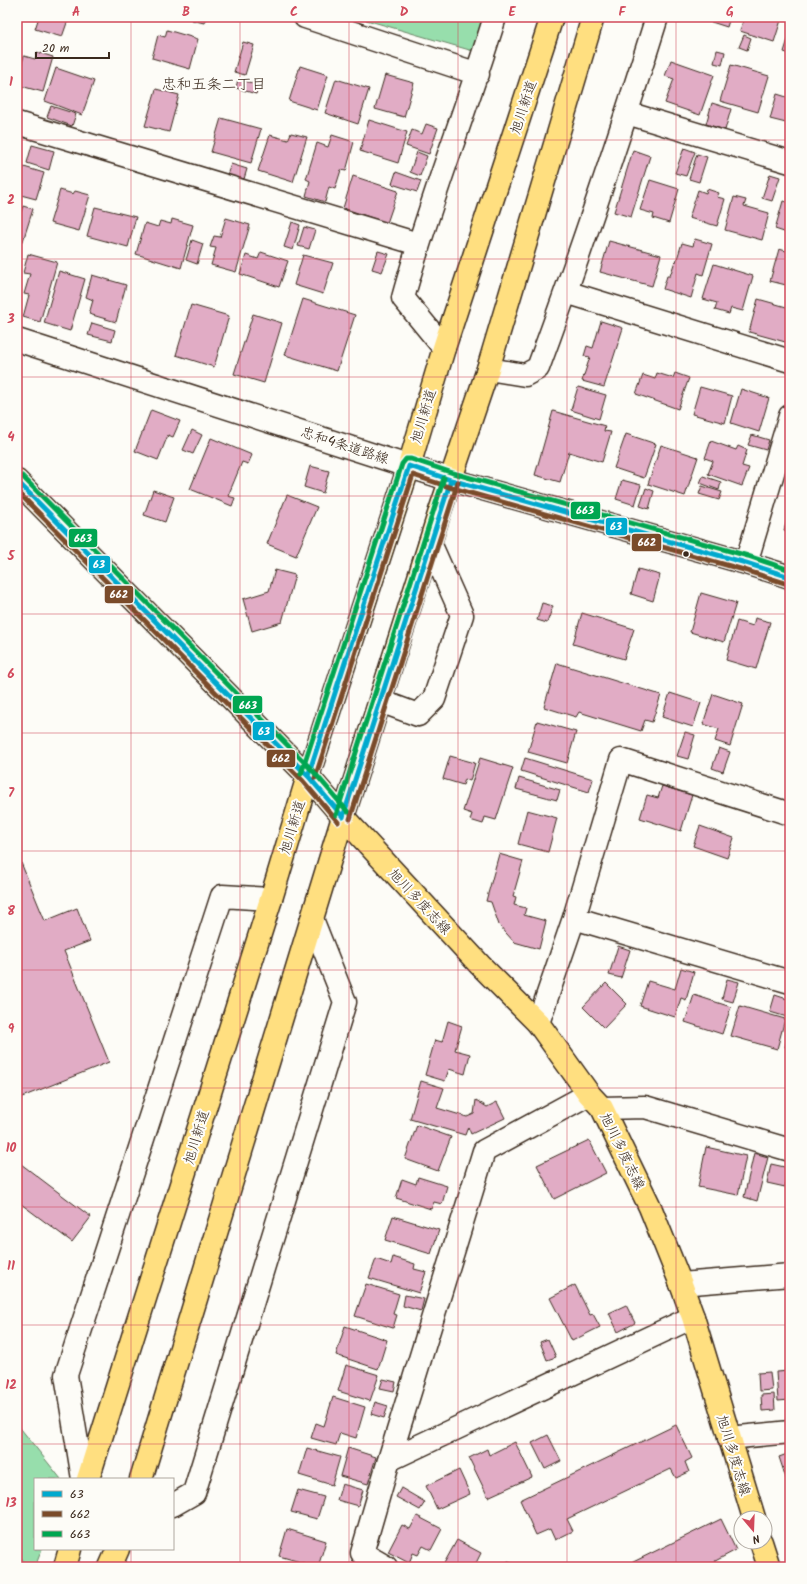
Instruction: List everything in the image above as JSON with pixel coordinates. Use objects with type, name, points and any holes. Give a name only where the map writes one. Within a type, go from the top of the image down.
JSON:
[{"type":"main road","name":"旭川新道","points":[[88,1478],[271,899],[308,776],[408,466],[444,348],[552,17]]},
{"type":"main road","points":[[141,1478],[343,817],[430,543],[488,369],[593,17]]},
{"type":"main road","name":"旭川多度志線","points":[[17,481],[308,776],[343,817],[480,965],[538,1023],[595,1101],[650,1207],[681,1284],[752,1510]]},
{"type":"main road","points":[[65,1567],[70,1550]]},
{"type":"main road","points":[[110,1567],[118,1550]]},
{"type":"main road","points":[[764,1550],[769,1567]]},
{"type":"street","points":[[305,17],[478,74]]},
{"type":"street","points":[[444,348],[403,298],[418,244],[478,74],[496,17]]},
{"type":"street","points":[[488,369],[525,375],[538,368],[566,292],[627,113],[657,17]]},
{"type":"street","points":[[627,113],[790,162]]},
{"type":"street","points":[[18,127],[418,244]]},
{"type":"street","points":[[566,292],[790,361]]},
{"type":"street","name":"忠和4条道路線","points":[[17,340],[451,480],[746,563],[790,577]]},
{"type":"street","points":[[746,563],[790,416]]},
{"type":"street","points":[[380,701],[418,715],[434,700],[462,615],[430,543]]},
{"type":"street","points":[[538,1023],[574,918],[621,760],[790,814]]},
{"type":"street","points":[[83,1478],[66,1375],[222,896],[271,899]]},
{"type":"street","points":[[574,918],[790,982]]},
{"type":"street","points":[[174,1504],[194,1493],[345,1002],[312,919]]},
{"type":"street","points":[[386,1567],[362,1553],[484,1151],[595,1101],[645,1107],[790,1150]]},
{"type":"street","points":[[681,1284],[790,1275]]},
{"type":"street","points":[[389,1460],[692,1317]]},
{"type":"street","points":[[729,1438],[790,1432]]},
{"type":"green space","points":[[356,17],[483,17],[473,51]]},
{"type":"green space","points":[[17,1424],[60,1478],[34,1478],[34,1550],[42,1550],[35,1567],[29,1567],[17,1553]]},
{"type":"building","points":[[39,17],[69,17],[62,37],[35,29]]},
{"type":"building","points":[[193,17],[206,17],[204,23],[192,20]]},
{"type":"building","points":[[696,17],[730,17],[727,27]]},
{"type":"building","points":[[744,17],[782,17],[774,42],[740,31]]},
{"type":"building","points":[[167,30],[198,39],[190,69],[152,58],[158,35],[165,37]]},
{"type":"building","points":[[790,33],[790,54],[784,52]]},
{"type":"building","points":[[744,35],[751,38],[747,50],[739,47]]},
{"type":"building","points":[[243,42],[254,45],[245,75],[234,72]]},
{"type":"building","points":[[717,50],[725,52],[722,65],[714,63]]},
{"type":"building","points":[[37,52],[53,57],[43,92],[17,85],[17,79],[24,56],[35,59]]},
{"type":"building","points":[[671,60],[714,75],[700,115],[665,103],[674,79],[665,76]]},
{"type":"building","points":[[731,65],[769,76],[758,112],[720,101]]},
{"type":"building","points":[[300,66],[328,75],[317,110],[289,101]]},
{"type":"building","points":[[56,68],[94,81],[82,115],[45,101]]},
{"type":"building","points":[[385,75],[414,83],[404,117],[375,109]]},
{"type":"building","points":[[238,79],[259,85],[256,94],[236,88]]},
{"type":"building","points":[[336,79],[369,89],[358,124],[325,113]]},
{"type":"building","points":[[156,89],[179,95],[169,132],[145,126]]},
{"type":"building","points":[[777,94],[790,98],[790,124],[770,119]]},
{"type":"building","points":[[712,103],[731,109],[725,130],[706,124]]},
{"type":"building","points":[[51,106],[76,114],[72,126],[47,117]]},
{"type":"building","points":[[221,118],[261,129],[251,163],[211,152]]},
{"type":"building","points":[[369,120],[407,132],[398,163],[360,151]]},
{"type":"building","points":[[426,124],[438,128],[429,154],[406,146],[412,130],[422,134]]},
{"type":"building","points":[[291,133],[307,137],[293,182],[258,171],[270,135],[288,140]]},
{"type":"building","points":[[332,135],[354,142],[346,171],[341,170],[335,189],[329,187],[325,202],[306,196],[310,181],[306,179],[317,143],[328,147]]},
{"type":"building","points":[[32,145],[54,151],[49,170],[27,163]]},
{"type":"building","points":[[684,148],[695,152],[686,176],[675,173]]},
{"type":"building","points":[[633,150],[650,156],[631,217],[614,212]]},
{"type":"building","points":[[417,152],[427,156],[420,176],[410,172]]},
{"type":"building","points":[[697,154],[707,157],[699,182],[689,179]]},
{"type":"building","points":[[231,164],[247,169],[244,179],[227,175]]},
{"type":"building","points":[[24,167],[44,173],[36,199],[17,194],[17,189]]},
{"type":"building","points":[[396,172],[421,181],[417,192],[392,184]]},
{"type":"building","points":[[770,174],[780,177],[772,201],[762,198]]},
{"type":"building","points":[[353,176],[398,191],[387,223],[343,208]]},
{"type":"building","points":[[650,180],[679,189],[669,223],[653,218],[654,214],[640,210]]},
{"type":"building","points":[[707,189],[719,193],[717,197],[725,199],[717,226],[689,218],[698,190],[706,193]]},
{"type":"building","points":[[60,190],[73,194],[75,191],[90,195],[79,231],[50,223]]},
{"type":"building","points":[[734,197],[746,200],[744,206],[769,213],[762,240],[725,230]]},
{"type":"building","points":[[783,201],[790,203],[790,234],[775,229]]},
{"type":"building","points":[[23,206],[33,209],[23,241],[17,239],[17,210],[21,212]]},
{"type":"building","points":[[95,207],[136,217],[128,247],[87,236]]},
{"type":"building","points":[[226,218],[250,225],[236,272],[211,265],[216,248],[210,247],[214,236],[220,237]]},
{"type":"building","points":[[172,219],[193,225],[181,268],[136,254],[145,223],[158,227],[160,221],[171,224]]},
{"type":"building","points":[[292,222],[300,225],[293,250],[284,247]]},
{"type":"building","points":[[304,227],[315,230],[309,249],[298,246]]},
{"type":"building","points":[[695,239],[712,244],[703,275],[698,273],[691,298],[663,289],[667,276],[670,276],[675,261],[676,262],[682,243],[693,246]]},
{"type":"building","points":[[192,240],[203,244],[197,264],[186,260]]},
{"type":"building","points":[[609,241],[661,255],[652,286],[600,272]]},
{"type":"building","points":[[779,249],[790,252],[790,286],[770,281]]},
{"type":"building","points":[[378,251],[389,254],[382,272],[372,269]]},
{"type":"building","points":[[261,252],[288,261],[279,287],[240,274],[246,255],[258,259]]},
{"type":"building","points":[[28,254],[57,262],[40,322],[23,317],[29,295],[24,294],[30,274],[23,273]]},
{"type":"building","points":[[303,255],[333,263],[323,294],[294,285]]},
{"type":"building","points":[[714,264],[753,276],[743,311],[731,308],[729,314],[715,310],[717,303],[703,299]]},
{"type":"building","points":[[59,271],[85,279],[70,331],[44,323]]},
{"type":"building","points":[[92,275],[126,285],[116,322],[89,314],[93,300],[86,297]]},
{"type":"building","points":[[303,299],[355,315],[337,371],[285,355]]},
{"type":"building","points":[[758,299],[790,308],[789,343],[749,332]]},
{"type":"building","points":[[191,305],[229,316],[214,367],[176,355]]},
{"type":"building","points":[[253,314],[282,323],[264,383],[234,374]]},
{"type":"building","points":[[601,321],[623,328],[604,387],[582,381],[590,357],[584,356],[587,346],[593,348]]},
{"type":"building","points":[[92,323],[115,330],[112,341],[88,335]]},
{"type":"building","points":[[657,373],[673,378],[675,373],[689,378],[678,409],[636,394],[643,375],[655,379]]},
{"type":"building","points":[[578,387],[606,395],[599,419],[571,410]]},
{"type":"building","points":[[700,387],[732,396],[725,423],[692,414]]},
{"type":"building","points":[[741,389],[769,398],[759,432],[731,423]]},
{"type":"building","points":[[151,410],[180,421],[173,437],[168,435],[158,460],[135,451]]},
{"type":"building","points":[[553,411],[605,426],[604,431],[611,432],[602,462],[569,452],[560,482],[535,475]]},
{"type":"building","points":[[192,430],[202,435],[193,454],[183,450]]},
{"type":"building","points":[[626,434],[656,444],[644,478],[614,468]]},
{"type":"building","points":[[752,435],[769,440],[766,450],[748,445]]},
{"type":"building","points":[[211,438],[252,455],[248,464],[242,462],[228,496],[235,498],[232,506],[190,489]]},
{"type":"building","points":[[711,441],[736,450],[738,446],[747,450],[742,466],[749,468],[742,486],[708,474],[713,461],[705,458]]},
{"type":"building","points":[[661,445],[698,457],[685,496],[648,484]]},
{"type":"building","points":[[310,466],[329,471],[323,493],[304,487]]},
{"type":"building","points":[[703,476],[721,482],[719,490],[700,483]]},
{"type":"building","points":[[622,480],[641,485],[635,505],[616,499]]},
{"type":"building","points":[[702,486],[722,492],[719,500],[699,494]]},
{"type":"building","points":[[646,488],[654,491],[649,509],[640,506]]},
{"type":"building","points":[[153,490],[174,497],[165,522],[144,515]]},
{"type":"building","points":[[287,495],[317,507],[296,556],[267,544]]},
{"type":"building","points":[[788,517],[790,518],[790,533],[784,530]]},
{"type":"building","points":[[638,569],[660,575],[653,601],[631,594]]},
{"type":"building","points":[[275,570],[295,575],[282,622],[252,631],[243,599],[269,591]]},
{"type":"building","points":[[701,593],[736,603],[724,642],[690,632]]},
{"type":"building","points":[[542,603],[553,606],[547,623],[537,620]]},
{"type":"building","points":[[582,613],[634,629],[624,659],[573,644]]},
{"type":"building","points":[[755,618],[770,622],[756,669],[726,660],[737,621],[753,626]]},
{"type":"building","points":[[557,663],[661,695],[652,722],[645,720],[641,731],[579,712],[576,717],[544,707]]},
{"type":"building","points":[[670,693],[701,703],[693,727],[662,717]]},
{"type":"building","points":[[713,694],[743,704],[730,746],[715,741],[719,729],[703,724]]},
{"type":"building","points":[[537,721],[576,732],[567,763],[528,752]]},
{"type":"building","points":[[685,732],[695,735],[688,759],[677,756]]},
{"type":"building","points":[[719,748],[730,752],[723,772],[712,768]]},
{"type":"building","points":[[450,756],[475,763],[470,781],[465,779],[463,785],[443,779]]},
{"type":"building","points":[[480,758],[513,768],[496,820],[485,817],[483,824],[470,820],[472,814],[463,811]]},
{"type":"building","points":[[525,758],[593,779],[589,792],[521,771]]},
{"type":"building","points":[[519,778],[560,790],[557,800],[516,789]]},
{"type":"building","points":[[662,786],[692,795],[681,831],[640,818],[647,795],[658,798]]},
{"type":"building","points":[[527,810],[557,818],[548,852],[518,844]]},
{"type":"building","points":[[700,826],[734,838],[727,858],[693,846]]},
{"type":"building","points":[[17,853],[45,921],[77,908],[90,941],[64,951],[109,1062],[17,1099]]},
{"type":"building","points":[[499,854],[523,861],[513,896],[516,897],[514,905],[526,908],[524,915],[546,921],[539,949],[514,942],[499,925],[491,902],[486,901]]},
{"type":"building","points":[[618,946],[630,950],[621,978],[609,975]]},
{"type":"building","points":[[681,968],[694,972],[686,1000],[681,998],[675,1017],[640,1006],[648,981],[675,989]]},
{"type":"building","points":[[727,979],[739,982],[733,1002],[722,999]]},
{"type":"building","points":[[606,983],[627,1004],[604,1028],[583,1007]]},
{"type":"building","points":[[694,995],[731,1007],[722,1034],[685,1022]]},
{"type":"building","points":[[775,995],[790,1000],[790,1009],[787,1017],[770,1012]]},
{"type":"building","points":[[740,1006],[785,1019],[777,1049],[731,1036]]},
{"type":"building","points":[[448,1021],[462,1026],[455,1050],[470,1054],[465,1074],[449,1069],[445,1081],[425,1075],[435,1040],[442,1042]]},
{"type":"building","points":[[790,1029],[790,1049],[785,1047]]},
{"type":"building","points":[[421,1081],[444,1088],[437,1108],[467,1117],[474,1114],[476,1100],[487,1107],[497,1102],[505,1118],[471,1134],[468,1127],[465,1135],[410,1119]]},
{"type":"building","points":[[417,1125],[451,1137],[438,1171],[405,1159]]},
{"type":"building","points":[[589,1140],[606,1173],[554,1199],[537,1165]]},
{"type":"building","points":[[706,1147],[746,1156],[738,1195],[698,1187]]},
{"type":"building","points":[[754,1153],[768,1157],[757,1201],[744,1197]]},
{"type":"building","points":[[17,1161],[91,1217],[72,1242],[17,1201]]},
{"type":"building","points":[[771,1164],[789,1168],[785,1187],[767,1183]]},
{"type":"building","points":[[418,1177],[447,1186],[442,1204],[434,1202],[431,1209],[396,1198],[402,1179],[416,1184]]},
{"type":"building","points":[[393,1216],[439,1230],[431,1254],[385,1240]]},
{"type":"building","points":[[393,1257],[415,1264],[414,1269],[426,1272],[419,1293],[369,1278],[376,1259],[391,1264]]},
{"type":"building","points":[[366,1284],[399,1294],[393,1314],[397,1315],[393,1328],[355,1316]]},
{"type":"building","points":[[575,1285],[590,1315],[593,1314],[600,1327],[572,1341],[550,1298]]},
{"type":"building","points":[[405,1295],[424,1299],[421,1311],[403,1306]]},
{"type":"building","points":[[626,1305],[635,1323],[618,1332],[609,1313]]},
{"type":"building","points":[[345,1326],[387,1340],[378,1369],[336,1355]]},
{"type":"building","points":[[548,1339],[556,1357],[547,1360],[540,1342]]},
{"type":"building","points":[[346,1365],[379,1375],[370,1401],[338,1391]]},
{"type":"building","points":[[790,1371],[790,1400],[778,1401],[776,1372]]},
{"type":"building","points":[[770,1372],[772,1390],[759,1391],[758,1373]]},
{"type":"building","points":[[383,1379],[396,1382],[394,1391],[380,1388]]},
{"type":"building","points":[[774,1394],[775,1410],[762,1411],[761,1395]]},
{"type":"building","points":[[333,1397],[365,1407],[356,1438],[340,1433],[336,1445],[311,1438],[316,1423],[324,1426]]},
{"type":"building","points":[[375,1402],[388,1406],[384,1418],[371,1414]]},
{"type":"building","points":[[676,1425],[692,1458],[685,1462],[689,1472],[676,1478],[671,1469],[567,1519],[573,1531],[555,1540],[550,1529],[536,1535],[520,1500]]},
{"type":"building","points":[[548,1435],[561,1461],[545,1469],[532,1443]]},
{"type":"building","points":[[515,1442],[532,1477],[488,1497],[469,1458],[487,1449],[489,1455]]},
{"type":"building","points":[[307,1448],[340,1457],[332,1485],[299,1475]]},
{"type":"building","points":[[348,1448],[376,1457],[368,1484],[340,1476]]},
{"type":"building","points":[[790,1453],[790,1490],[779,1457]]},
{"type":"building","points":[[459,1470],[470,1494],[437,1509],[426,1486]]},
{"type":"building","points":[[342,1484],[363,1490],[358,1506],[337,1500]]},
{"type":"building","points":[[401,1488],[425,1502],[420,1510],[396,1497]]},
{"type":"building","points":[[298,1490],[324,1497],[317,1519],[291,1512]]},
{"type":"building","points":[[417,1516],[442,1529],[431,1550],[423,1546],[418,1555],[413,1553],[409,1563],[388,1552],[402,1525],[410,1529]]},
{"type":"building","points":[[721,1519],[733,1544],[733,1550],[736,1550],[704,1567],[623,1567]]},
{"type":"building","points":[[287,1529],[326,1541],[318,1567],[279,1556]]},
{"type":"building","points":[[457,1540],[481,1553],[474,1567],[442,1567]]},
{"type":"building","points":[[508,1561],[520,1567],[504,1567]]},
{"type":"transit line","name":"663","points":[[301,774],[402,464],[406,459],[411,459],[453,473],[748,556],[790,570]]},
{"type":"transit line","name":"63","points":[[308,776],[409,466],[451,480],[746,563],[790,577]]},
{"type":"transit line","name":"662","points":[[315,778],[413,475],[449,487],[744,570],[788,584]]},
{"type":"transit line","name":"663","points":[[22,476],[313,771],[348,812]]},
{"type":"transit line","name":"663","points":[[336,815],[444,478]]},
{"type":"transit line","name":"63","points":[[343,817],[451,480]]},
{"type":"transit line","name":"63","points":[[17,481],[308,776],[343,817]]},
{"type":"transit line","name":"662","points":[[350,819],[458,482]]},
{"type":"transit line","name":"662","points":[[17,491],[303,781],[338,822]]},
{"type":"district","name":"忠和五条二丁目","points":[[214,84]]}]
